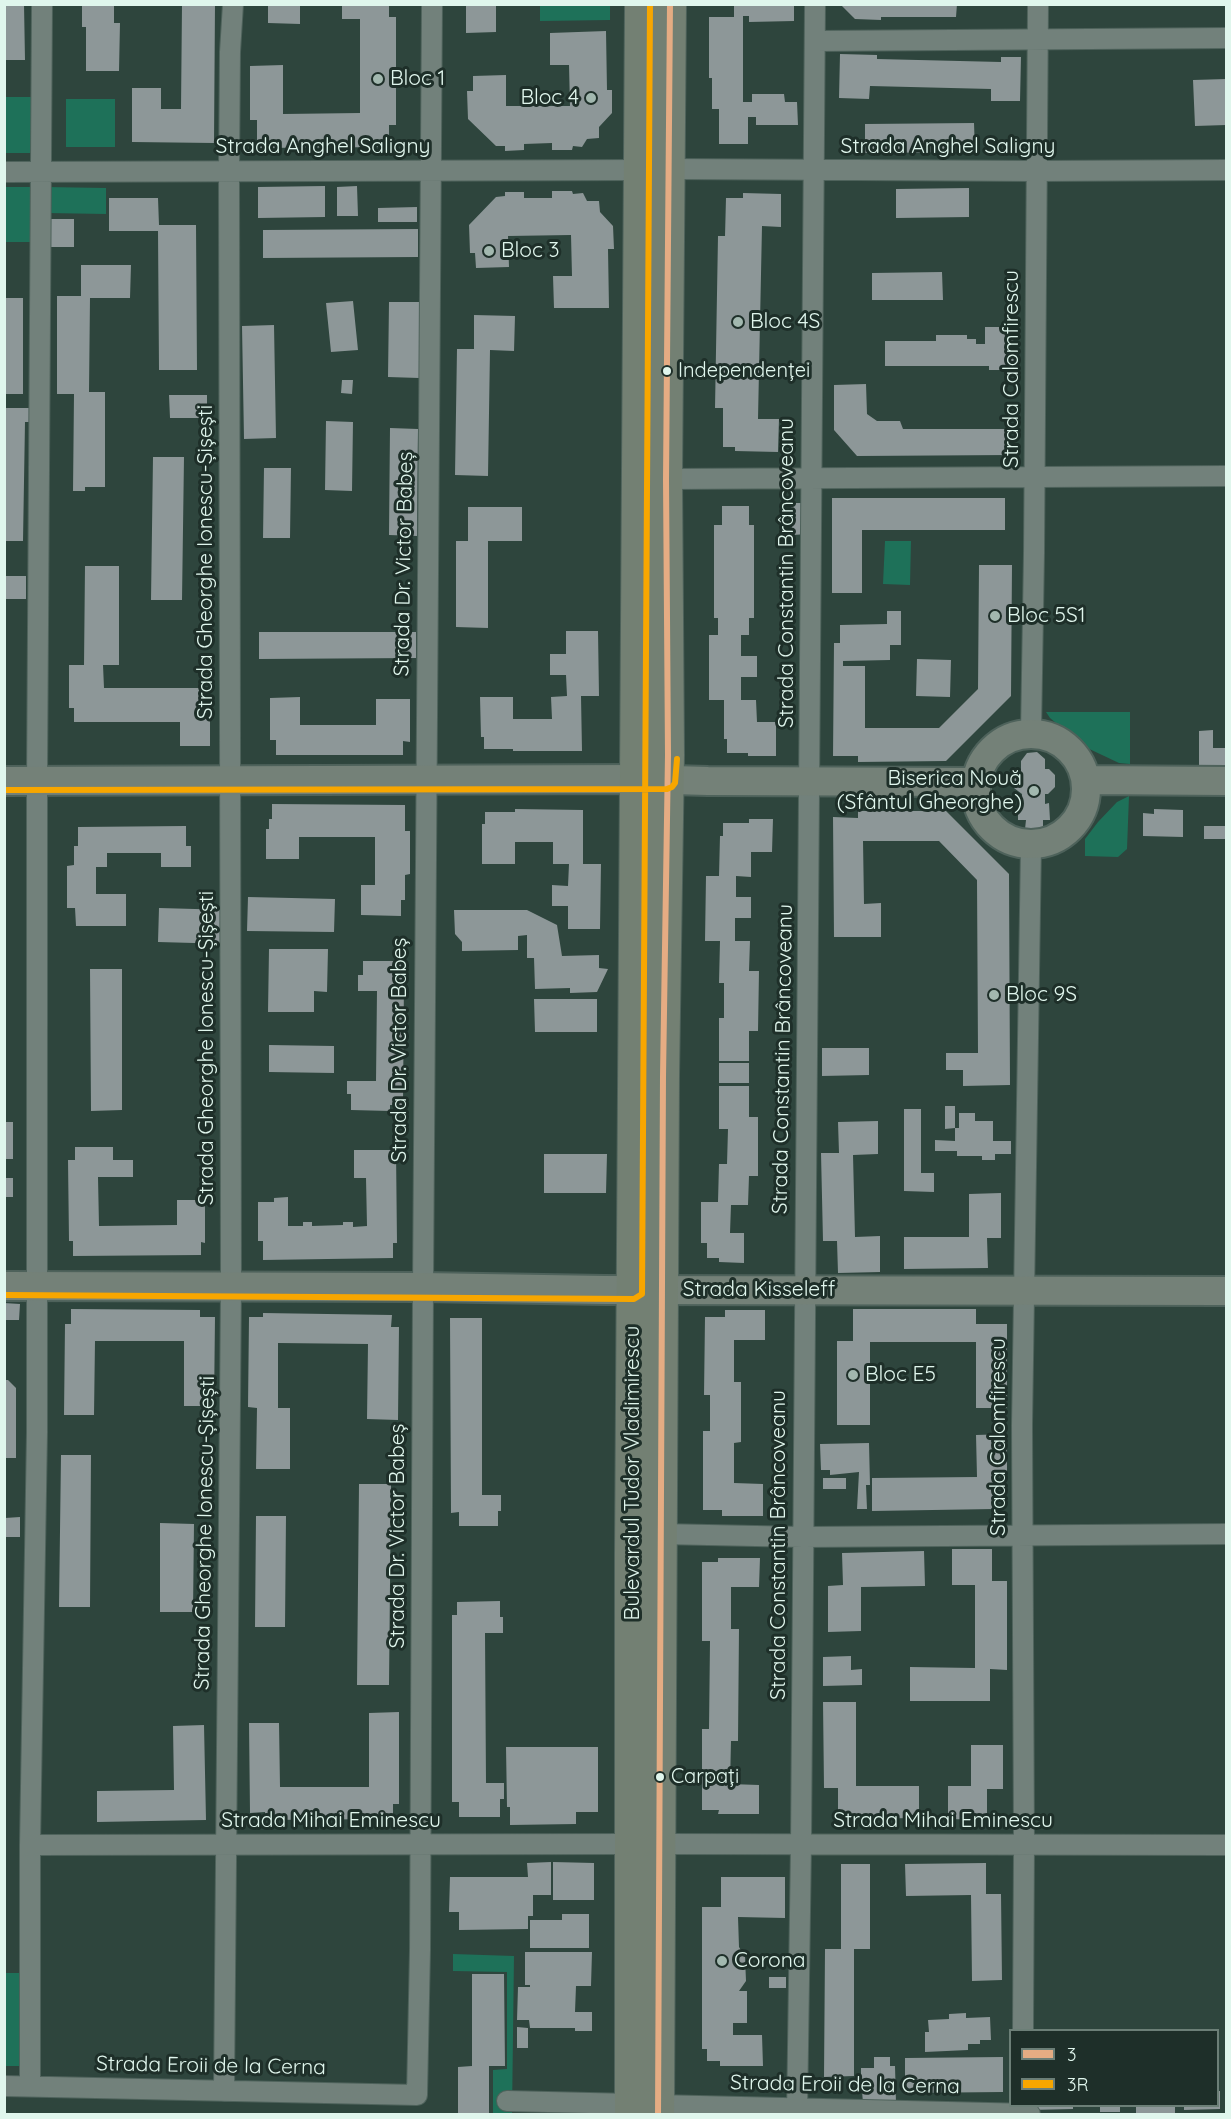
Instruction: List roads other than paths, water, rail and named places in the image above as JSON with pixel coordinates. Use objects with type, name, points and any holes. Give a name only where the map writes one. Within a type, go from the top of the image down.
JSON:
[{"type":"main road","name":"Bulevardul Tudor Vladimirescu","points":[[641,4],[655,169],[666,479],[652,780]]},
{"type":"main road","name":"Bulevardul Tudor Vladimirescu","points":[[645,2109],[655,169],[670,4]]},
{"type":"main road","name":"Bulevardul Tudor Vladimirescu","points":[[646,1844],[661,1534],[648,1290]]},
{"type":"street","points":[[30,2086],[30,1845],[36,1567],[38,1286],[37,780],[42,4]]},
{"type":"street","name":"Strada Gheorghe Ionescu-Șișești","points":[[224,2091],[231,1287],[229,172],[230,52],[233,4]]},
{"type":"street","name":"Strada Dr. Victor Babeș","points":[[417,2095],[420,1950],[432,4]]},
{"type":"street","name":"Strada Constantin Brâncoveanu","points":[[797,2111],[815,4]]},
{"type":"street","name":"Strada Calomfirescu","points":[[1031,733],[1038,4]]},
{"type":"street","points":[[815,41],[1227,38]]},
{"type":"street","name":"Strada Anghel Saligny","points":[[4,172],[655,169],[1227,170]]},
{"type":"street","points":[[666,479],[1035,475],[1227,476]]},
{"type":"street","points":[[1031,733],[1047,735],[1061,742],[1073,752],[1082,765],[1086,780],[1086,799],[1079,818],[1066,832],[1050,842],[1031,845],[1012,842],[996,832],[984,818],[977,801],[976,782],[980,766],[1000,742],[1015,735],[1031,733]]},
{"type":"street","points":[[1086,780],[1227,782]]},
{"type":"street","points":[[4,781],[976,782]]},
{"type":"street","name":"Strada Calomfirescu","points":[[1023,2029],[1022,1536],[1031,845]]},
{"type":"street","name":"Strada Kisseleff","points":[[4,1286],[1227,1291]]},
{"type":"street","points":[[661,1534],[803,1537],[1227,1534]]},
{"type":"street","name":"Strada Mihai Eminescu","points":[[30,1845],[1227,1845]]},
{"type":"street","name":"Strada Eroii de la Cerna","points":[[4,2086],[417,2095]]},
{"type":"street","name":"Strada Eroii de la Cerna","points":[[507,2101],[645,2109],[1030,2115]]},
{"type":"place","name":"Bloc 1","points":[[378,79]]},
{"type":"place","name":"Bloc 4","points":[[591,98]]},
{"type":"place","name":"Bloc 3","points":[[489,251]]},
{"type":"place","name":"Bloc 4S","points":[[738,322]]},
{"type":"place","name":"Independenței","points":[[667,371]]},
{"type":"place","name":"Bloc 5S1","points":[[995,616]]},
{"type":"place","name":"Biserica Nouă (Sfântul Gheorghe)","points":[[1034,791]]},
{"type":"place","name":"Bloc 9S","points":[[994,995]]},
{"type":"place","name":"Bloc E5","points":[[853,1375]]},
{"type":"place","name":"Carpați","points":[[660,1777]]},
{"type":"place","name":"Corona","points":[[722,1961]]}]
